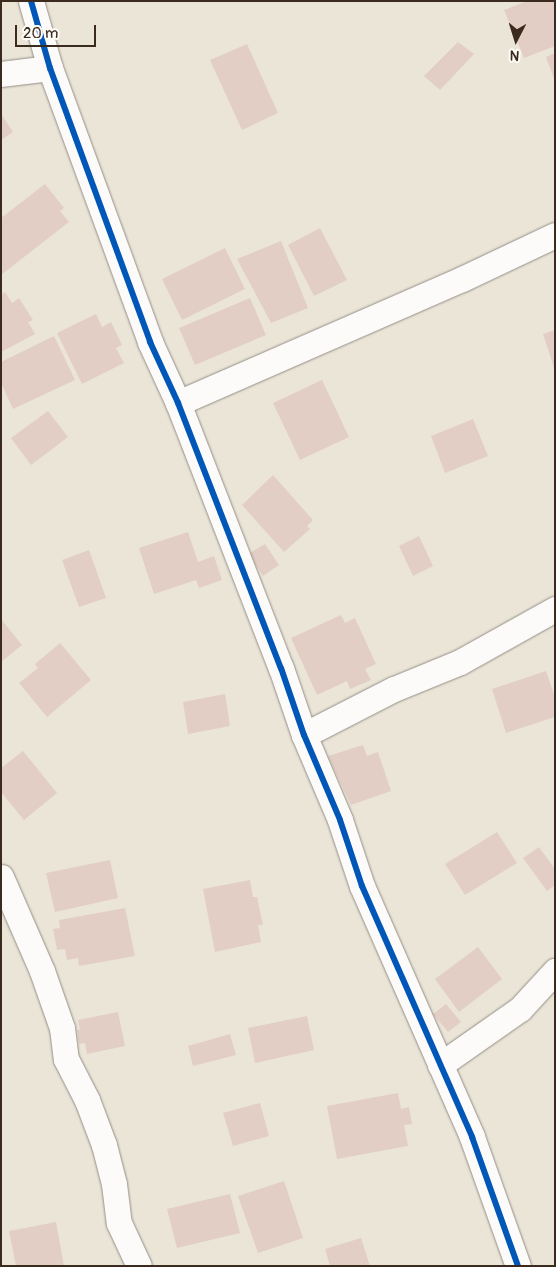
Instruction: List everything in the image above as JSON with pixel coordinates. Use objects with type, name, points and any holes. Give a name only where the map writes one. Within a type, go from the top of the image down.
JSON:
[{"type":"street","points":[[33,2],[50,68],[150,342],[178,403],[282,668],[304,735],[340,820],[362,886],[472,1137],[518,1266]]},
{"type":"street","points":[[1,74],[50,68]]},
{"type":"street","points":[[178,403],[462,279],[555,235]]},
{"type":"street","points":[[304,735],[394,689],[460,662],[555,609]]},
{"type":"street","points":[[1,877],[42,971],[62,1028],[66,1059],[87,1100],[104,1145],[114,1184],[118,1223],[139,1266]]},
{"type":"street","points":[[440,1065],[520,1010],[555,971]]},
{"type":"building","points":[[527,1],[555,1],[555,46],[524,58],[504,10]]},
{"type":"building","points":[[458,42],[474,54],[440,90],[424,76]]},
{"type":"building","points":[[247,44],[278,113],[242,130],[210,60]]},
{"type":"building","points":[[555,53],[555,81],[546,57]]},
{"type":"building","points":[[1,114],[13,132],[1,140]]},
{"type":"building","points":[[45,184],[64,208],[60,211],[69,222],[1,275],[1,218]]},
{"type":"building","points":[[320,228],[347,280],[314,296],[288,245]]},
{"type":"building","points":[[281,241],[308,308],[271,323],[237,259]]},
{"type":"building","points":[[225,248],[245,289],[182,320],[162,279]]},
{"type":"building","points":[[5,292],[12,303],[19,298],[33,320],[28,322],[35,334],[1,352],[1,295]]},
{"type":"building","points":[[250,298],[266,335],[195,365],[179,328]]},
{"type":"building","points":[[96,314],[102,327],[111,322],[122,345],[116,348],[124,363],[82,384],[57,333]]},
{"type":"building","points":[[555,330],[555,368],[554,368],[543,334]]},
{"type":"building","points":[[54,336],[75,380],[13,409],[1,383],[1,362]]},
{"type":"building","points":[[322,380],[349,437],[300,460],[273,403]]},
{"type":"building","points":[[48,411],[68,437],[31,465],[11,438]]},
{"type":"building","points":[[473,419],[488,456],[445,473],[431,436]]},
{"type":"building","points":[[273,475],[313,520],[307,526],[310,529],[284,552],[242,505]]},
{"type":"building","points":[[188,532],[198,562],[214,556],[222,580],[199,588],[196,580],[154,594],[139,548]]},
{"type":"building","points":[[419,536],[433,566],[413,576],[399,546]]},
{"type":"building","points":[[265,544],[279,565],[263,576],[248,554]]},
{"type":"building","points":[[89,550],[106,598],[79,607],[62,560]]},
{"type":"building","points":[[341,615],[345,623],[355,618],[376,664],[365,669],[371,680],[350,689],[347,681],[317,695],[291,638]]},
{"type":"building","points":[[1,619],[22,645],[1,662]]},
{"type":"building","points":[[60,643],[91,680],[47,717],[19,683],[38,668],[35,664]]},
{"type":"building","points":[[546,671],[555,697],[555,717],[506,733],[492,689]]},
{"type":"building","points":[[225,694],[230,726],[188,734],[183,702]]},
{"type":"building","points":[[363,745],[367,756],[378,752],[391,791],[351,805],[328,756]]},
{"type":"building","points":[[23,751],[57,793],[24,820],[1,792],[1,768]]},
{"type":"building","points":[[497,832],[517,863],[465,895],[445,864]]},
{"type":"building","points":[[539,847],[555,869],[555,885],[547,891],[523,858]]},
{"type":"building","points":[[110,860],[118,898],[55,912],[46,873]]},
{"type":"building","points":[[250,880],[253,897],[257,897],[263,925],[258,925],[261,942],[215,952],[203,889]]},
{"type":"building","points":[[125,908],[135,956],[79,966],[78,958],[67,960],[65,949],[57,950],[53,929],[60,928],[59,920]]},
{"type":"building","points":[[478,947],[502,979],[459,1012],[435,979]]},
{"type":"building","points":[[446,1004],[461,1022],[448,1032],[433,1014]]},
{"type":"building","points":[[118,1012],[125,1046],[87,1054],[85,1043],[79,1044],[77,1030],[80,1030],[78,1020]]},
{"type":"building","points":[[307,1016],[314,1050],[255,1063],[248,1028]]},
{"type":"building","points":[[230,1034],[236,1055],[193,1066],[188,1046]]},
{"type":"building","points":[[398,1093],[401,1109],[409,1107],[412,1124],[404,1125],[408,1146],[337,1159],[327,1106]]},
{"type":"building","points":[[260,1103],[269,1136],[233,1146],[223,1113]]},
{"type":"building","points":[[284,1181],[303,1238],[258,1253],[238,1196]]},
{"type":"building","points":[[230,1194],[240,1233],[177,1248],[167,1209]]},
{"type":"building","points":[[56,1222],[64,1266],[16,1266],[9,1231]]},
{"type":"building","points":[[361,1238],[370,1266],[330,1266],[325,1249]]},
{"type":"cycle path","points":[[31,1],[50,68],[150,342],[178,403],[281,668],[304,735],[340,820],[362,886],[472,1137],[518,1266]]}]
